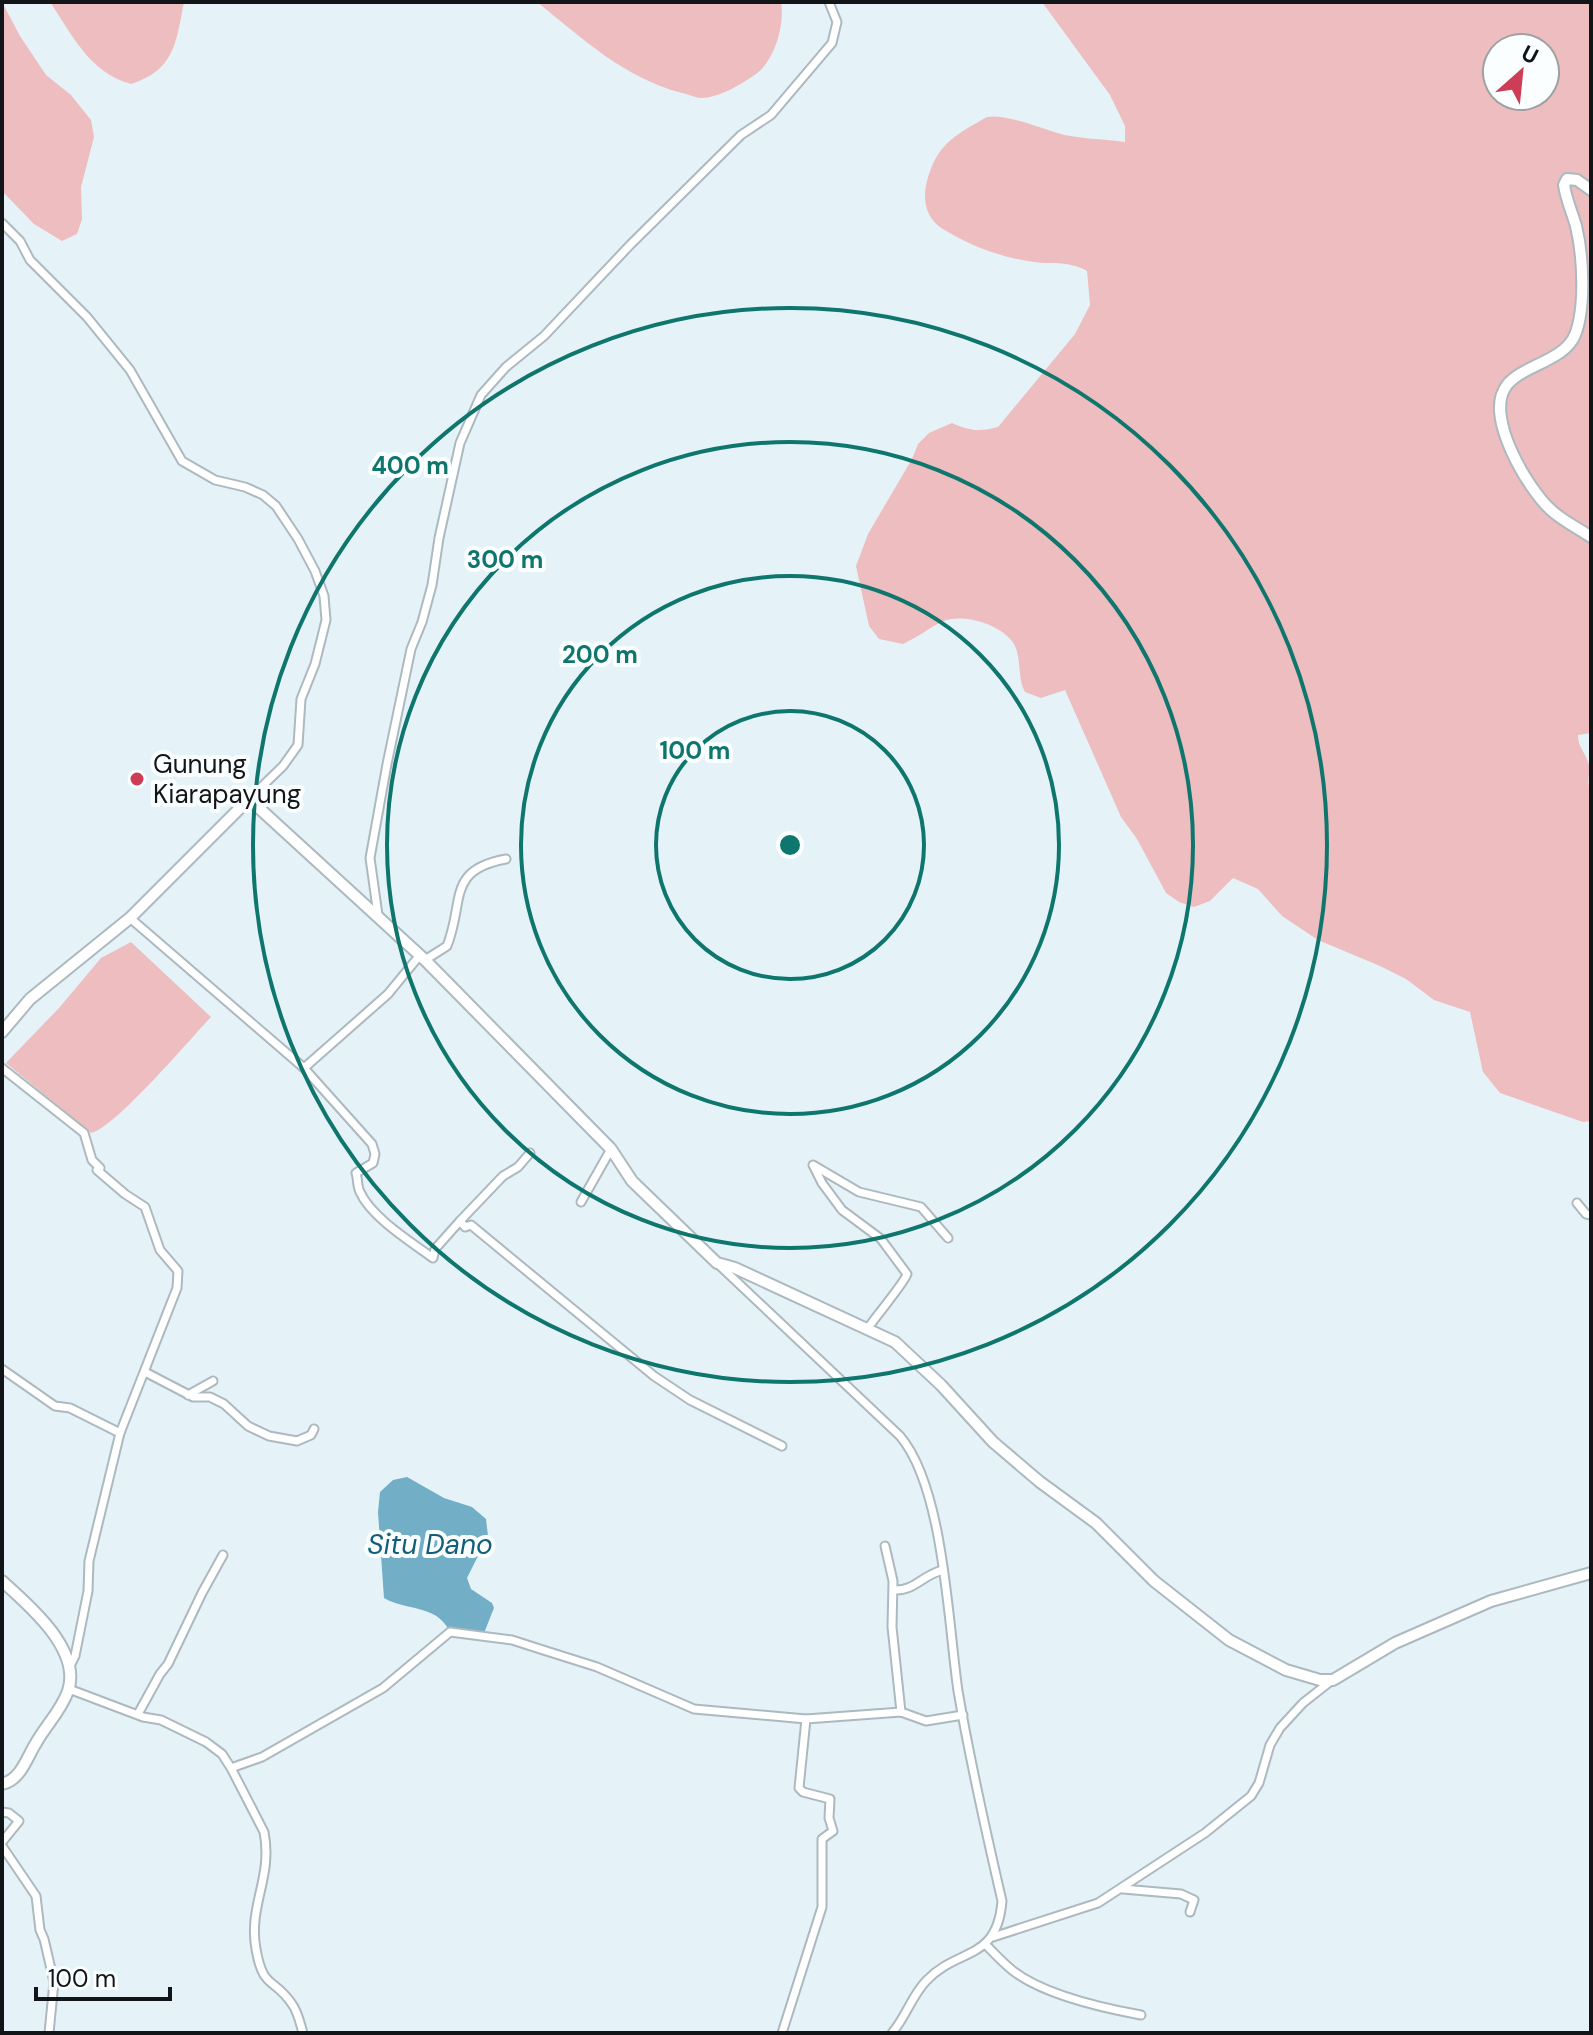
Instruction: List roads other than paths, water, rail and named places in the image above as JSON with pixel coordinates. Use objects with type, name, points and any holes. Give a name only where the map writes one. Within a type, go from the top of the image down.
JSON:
[{"type":"street","points":[[379,919],[370,858],[387,764],[411,649],[432,585],[460,443],[481,395],[506,367],[544,336],[638,236],[741,135],[771,115],[832,43],[837,22],[829,2]]},
{"type":"street","points":[[1591,190],[1574,179],[1567,179],[1564,185],[1576,228],[1582,276],[1576,334],[1565,348],[1507,385],[1499,416],[1512,450],[1542,502],[1591,537]]},
{"type":"street","points":[[2,223],[20,241],[30,260],[87,317],[130,370],[182,461],[215,480],[263,495],[276,506],[315,571],[324,596],[326,620],[315,664],[301,699],[298,745],[283,766],[130,918],[30,999],[2,1032]]},
{"type":"street","points":[[249,799],[422,957],[611,1149],[632,1181],[906,1443],[929,1502],[943,1570],[963,1715],[1002,1901],[993,1937]]},
{"type":"street","points":[[304,1068],[388,994],[422,957],[447,946],[462,885],[468,874],[476,867],[506,859]]},
{"type":"street","points":[[130,918],[304,1068],[375,1148],[373,1163],[356,1173],[358,1190],[388,1224],[433,1258],[435,1249],[460,1221],[530,1153]]},
{"type":"street","points":[[2,1068],[84,1133],[92,1160],[100,1168],[97,1170],[145,1207],[160,1250],[178,1271],[177,1288],[120,1433],[89,1561],[88,1591],[75,1656],[69,1669]]},
{"type":"street","points":[[581,1202],[611,1149]]},
{"type":"street","points":[[868,1328],[907,1274],[881,1239],[842,1210],[813,1165],[859,1192],[921,1207],[948,1238]]},
{"type":"street","points":[[1577,1203],[1586,1214],[1591,1215]]},
{"type":"street","points":[[460,1221],[465,1227],[471,1225],[654,1376],[690,1400],[782,1446]]},
{"type":"street","points":[[717,1263],[735,1268],[820,1309],[868,1328],[905,1350],[1004,1452],[1096,1523],[1154,1581],[1208,1625],[1272,1664],[1320,1680],[1333,1680]]},
{"type":"street","points":[[2,1369],[55,1406],[85,1413],[120,1433]]},
{"type":"street","points":[[145,1372],[188,1395],[210,1397],[224,1404],[248,1426],[269,1436],[297,1441],[311,1435],[314,1429]]},
{"type":"street","points":[[188,1395],[213,1381]]},
{"type":"street","points":[[885,1546],[894,1590],[892,1627],[901,1712]]},
{"type":"street","points":[[138,1714],[168,1664],[223,1555]]},
{"type":"street","points":[[894,1590],[909,1589],[927,1574],[943,1570]]},
{"type":"street","points":[[892,2033],[900,2025],[914,1996],[931,1976],[993,1937],[1098,1903],[1205,1833],[1251,1796],[1259,1783],[1270,1745],[1280,1728],[1303,1703],[1333,1680],[1395,1643],[1491,1601],[1591,1573]]},
{"type":"street","points":[[2,1581],[54,1633],[69,1669],[69,1689],[60,1709],[40,1736],[20,1772],[8,1783],[2,1784]]},
{"type":"street","points":[[231,1768],[262,1757],[383,1688],[450,1632],[512,1640],[597,1667],[694,1709],[806,1719],[901,1712],[926,1721],[963,1715]]},
{"type":"street","points":[[69,1689],[161,1720],[206,1742],[222,1754],[266,1841],[267,1873],[253,1922],[259,1966],[268,1982],[295,2007],[303,2033]]},
{"type":"street","points":[[782,2033],[822,1907],[822,1839],[833,1831],[829,1818],[830,1799],[803,1792],[799,1788],[806,1719]]},
{"type":"street","points":[[2,1812],[19,1821],[2,1844],[36,1896],[40,1930],[54,1982],[49,2033]]},
{"type":"street","points":[[1123,1889],[1181,1894],[1194,1900],[1190,1912]]},
{"type":"street","points":[[985,1944],[1011,1969],[1034,1982],[1073,1998],[1141,2015]]},
{"type":"water","name":"Situ Dano","points":[[407,1477],[444,1498],[472,1507],[486,1519],[488,1536],[467,1578],[471,1589],[492,1603],[494,1608],[484,1633],[449,1630],[428,1612],[384,1598],[378,1512],[380,1492],[393,1480]]},
{"type":"place","name":"Gunung Kiarapayung","points":[[137,779]]}]
